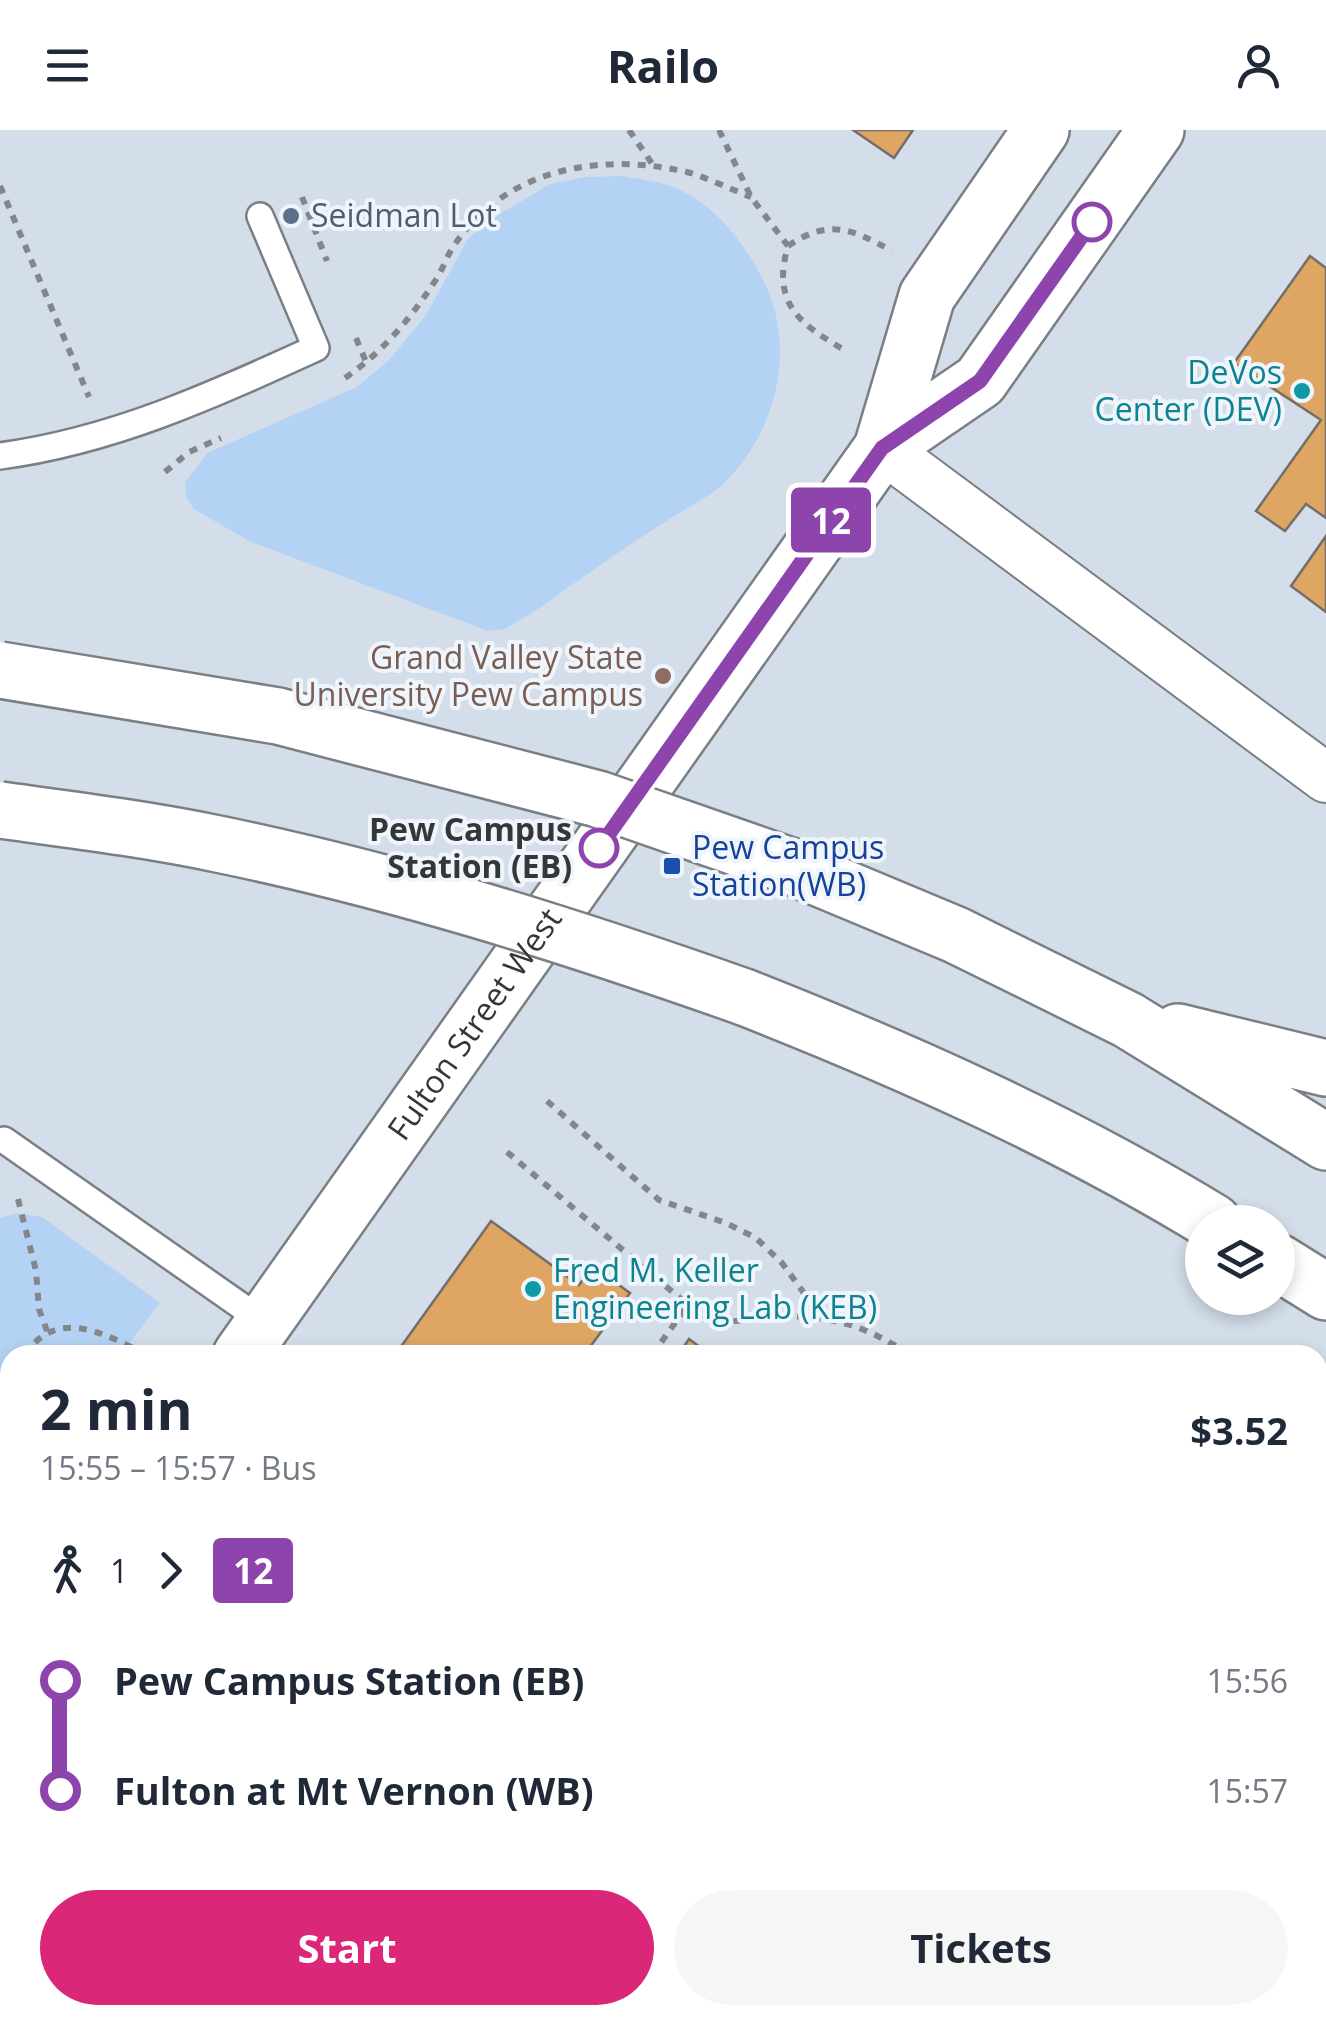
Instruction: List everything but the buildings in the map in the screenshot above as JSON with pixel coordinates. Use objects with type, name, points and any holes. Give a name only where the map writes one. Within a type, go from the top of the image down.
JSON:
[{"type":"main road","name":"Fulton Street West","points":[[252,1338],[882,448],[927,296],[1040,130]]},
{"type":"main road","name":"Fulton Street West","points":[[882,448],[980,381],[1156,130]]},
{"type":"main road","points":[[0,670],[278,716],[598,799],[793,867],[956,935],[1128,1020],[1326,1142]]},
{"type":"main road","points":[[0,810],[217,844],[400,886],[577,938],[831,1031],[1072,1144],[1185,1206]]},
{"type":"main road","points":[[1128,1020],[1326,1068]]},
{"type":"main road","points":[[1295,1273],[1326,1292]]},
{"type":"street","points":[[882,448],[1326,778]]},
{"type":"lane","points":[[0,456],[78,442],[142,422],[199,402],[316,348],[260,216]]},
{"type":"lane","points":[[4,1140],[252,1338]]},
{"type":"path","points":[[629,130],[655,168]]},
{"type":"path","points":[[719,130],[751,197],[788,246]]},
{"type":"path","points":[[336,383],[383,350],[439,275],[452,247],[472,222],[505,195],[541,174],[617,164],[655,168],[687,172],[751,197]]},
{"type":"path","points":[[0,186],[90,400],[105,395]]},
{"type":"path","points":[[846,351],[794,314],[781,270],[788,246],[809,232],[828,228],[858,233],[902,257]]},
{"type":"path","points":[[164,472],[189,452],[224,436]]},
{"type":"path","points":[[547,1101],[659,1200],[726,1223],[756,1238],[782,1264],[821,1316]]},
{"type":"path","points":[[4,1140],[36,1270],[39,1309],[48,1331]]},
{"type":"path","points":[[507,1152],[688,1304],[718,1324],[768,1315],[821,1316],[861,1329],[891,1345]]},
{"type":"path","points":[[659,1345],[688,1304]]},
{"type":"path","points":[[35,1345],[48,1331],[76,1327],[103,1332],[128,1345]]},
{"type":"shaded area","name":"Grand Valley State University Pew Campus","points":[[0,130],[1326,130],[1326,1345],[0,1345]]},
{"type":"shaded area","points":[[622,176],[667,185],[709,209],[742,245],[771,298],[780,351],[772,405],[747,455],[716,489],[535,611],[505,629],[488,631],[249,541],[194,509],[186,497],[185,483],[207,453],[357,387],[390,359],[426,315],[468,239],[498,215],[550,184]]},
{"type":"shaded area","points":[[16,1213],[42,1217],[160,1303],[128,1345],[0,1345],[0,1218]]},
{"type":"bus line","name":"12","points":[[599,848],[882,448],[980,381],[1092,222]]},
{"type":"place","name":"Seidman Lot","points":[[291,216]]},
{"type":"place","name":"DeVos Center (DEV)","points":[[1302,391]]},
{"type":"place","name":"Grand Valley State University Pew Campus","points":[[663,676]]},
{"type":"place","name":"Pew Campus Station (EB)","points":[[599,848]]},
{"type":"place","name":"Pew Campus Station(WB)","points":[[672,866]]},
{"type":"place","name":"Fred M. Keller Engineering Lab (KEB)","points":[[533,1289]]}]
